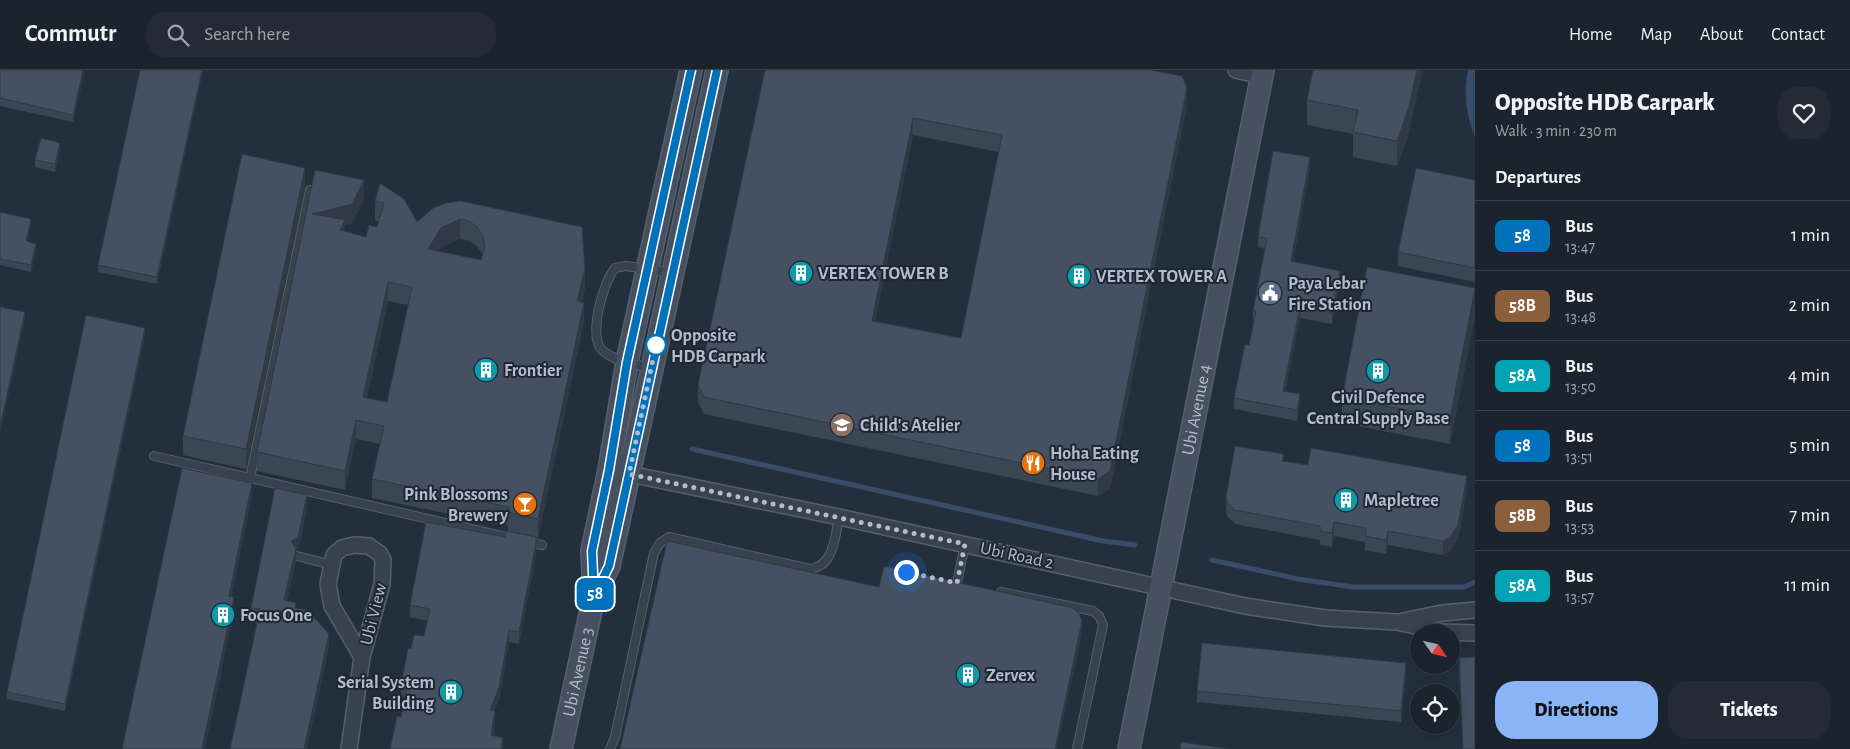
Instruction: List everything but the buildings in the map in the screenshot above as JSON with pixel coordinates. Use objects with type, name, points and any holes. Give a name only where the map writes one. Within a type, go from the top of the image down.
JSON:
[{"type":"street","name":"Ubi Avenue 3","points":[[619,472],[627,362],[646,267],[692,70]]},
{"type":"street","name":"Ubi Avenue 3","points":[[565,748],[594,596],[592,551],[651,368],[674,273],[717,70]]},
{"type":"street","points":[[1236,70],[1263,73]]},
{"type":"street","name":"Ubi Avenue 4","points":[[1129,749],[1263,73]]},
{"type":"street","name":"Ubi Road 2","points":[[619,472],[965,544],[1160,589],[1326,618],[1397,622],[1443,632],[1475,632]]},
{"type":"street","name":"Ubi View","points":[[349,749],[362,657],[382,584],[383,560],[380,554],[369,546],[354,544],[342,548],[334,555],[328,584],[332,606],[362,657]]},
{"type":"street","name":"Ubi Road 2","points":[[1397,622],[1442,613],[1475,610]]},
{"type":"lane","points":[[250,478],[310,190]]},
{"type":"lane","points":[[651,368],[627,362],[605,352],[599,346],[597,326],[603,287],[615,268],[626,266],[646,267],[674,273]]},
{"type":"lane","points":[[154,456],[542,545]]},
{"type":"lane","points":[[610,749],[615,737],[654,553],[660,544],[669,538],[810,569],[820,568],[827,561],[834,546],[839,517]]},
{"type":"lane","points":[[957,583],[965,544]]},
{"type":"lane","points":[[297,556],[332,565]]},
{"type":"lane","points":[[948,581],[966,585]]},
{"type":"lane","points":[[996,591],[1093,611],[1099,616],[1103,625],[1077,749]]},
{"type":"water","points":[[1468,70],[1475,70],[1475,137],[1466,104]]},
{"type":"waterway","points":[[692,449],[1103,541],[1135,545]]},
{"type":"waterway","points":[[1212,560],[1298,579],[1353,587],[1464,587],[1475,582]]},
{"type":"bus line","name":"58","points":[[691,70],[646,267],[627,362],[609,470],[592,551],[594,596],[609,566],[717,70]]},
{"type":"place","name":"VERTEX TOWER B","points":[[801,273]]},
{"type":"place","name":"VERTEX TOWER A","points":[[1079,276]]},
{"type":"place","name":"Paya Lebar Fire Station","points":[[1270,293]]},
{"type":"place","name":"Opposite HDB Carpark","points":[[656,345]]},
{"type":"place","name":"Frontier","points":[[486,370]]},
{"type":"place","name":"Civil Defence Central Supply Base","points":[[1378,371]]},
{"type":"place","name":"Child's Atelier","points":[[842,425]]},
{"type":"place","name":"Hoha Eating House","points":[[1033,463]]},
{"type":"place","name":"Mapletree","points":[[1346,500]]},
{"type":"place","name":"Pink Blossoms Brewery","points":[[525,504]]},
{"type":"place","name":"Focus One","points":[[223,615]]},
{"type":"place","name":"Zervex","points":[[968,675]]},
{"type":"place","name":"Serial System Building","points":[[451,692]]},
{"type":"route","points":[[656,345],[629,474],[965,544],[957,583],[906,572]]}]
